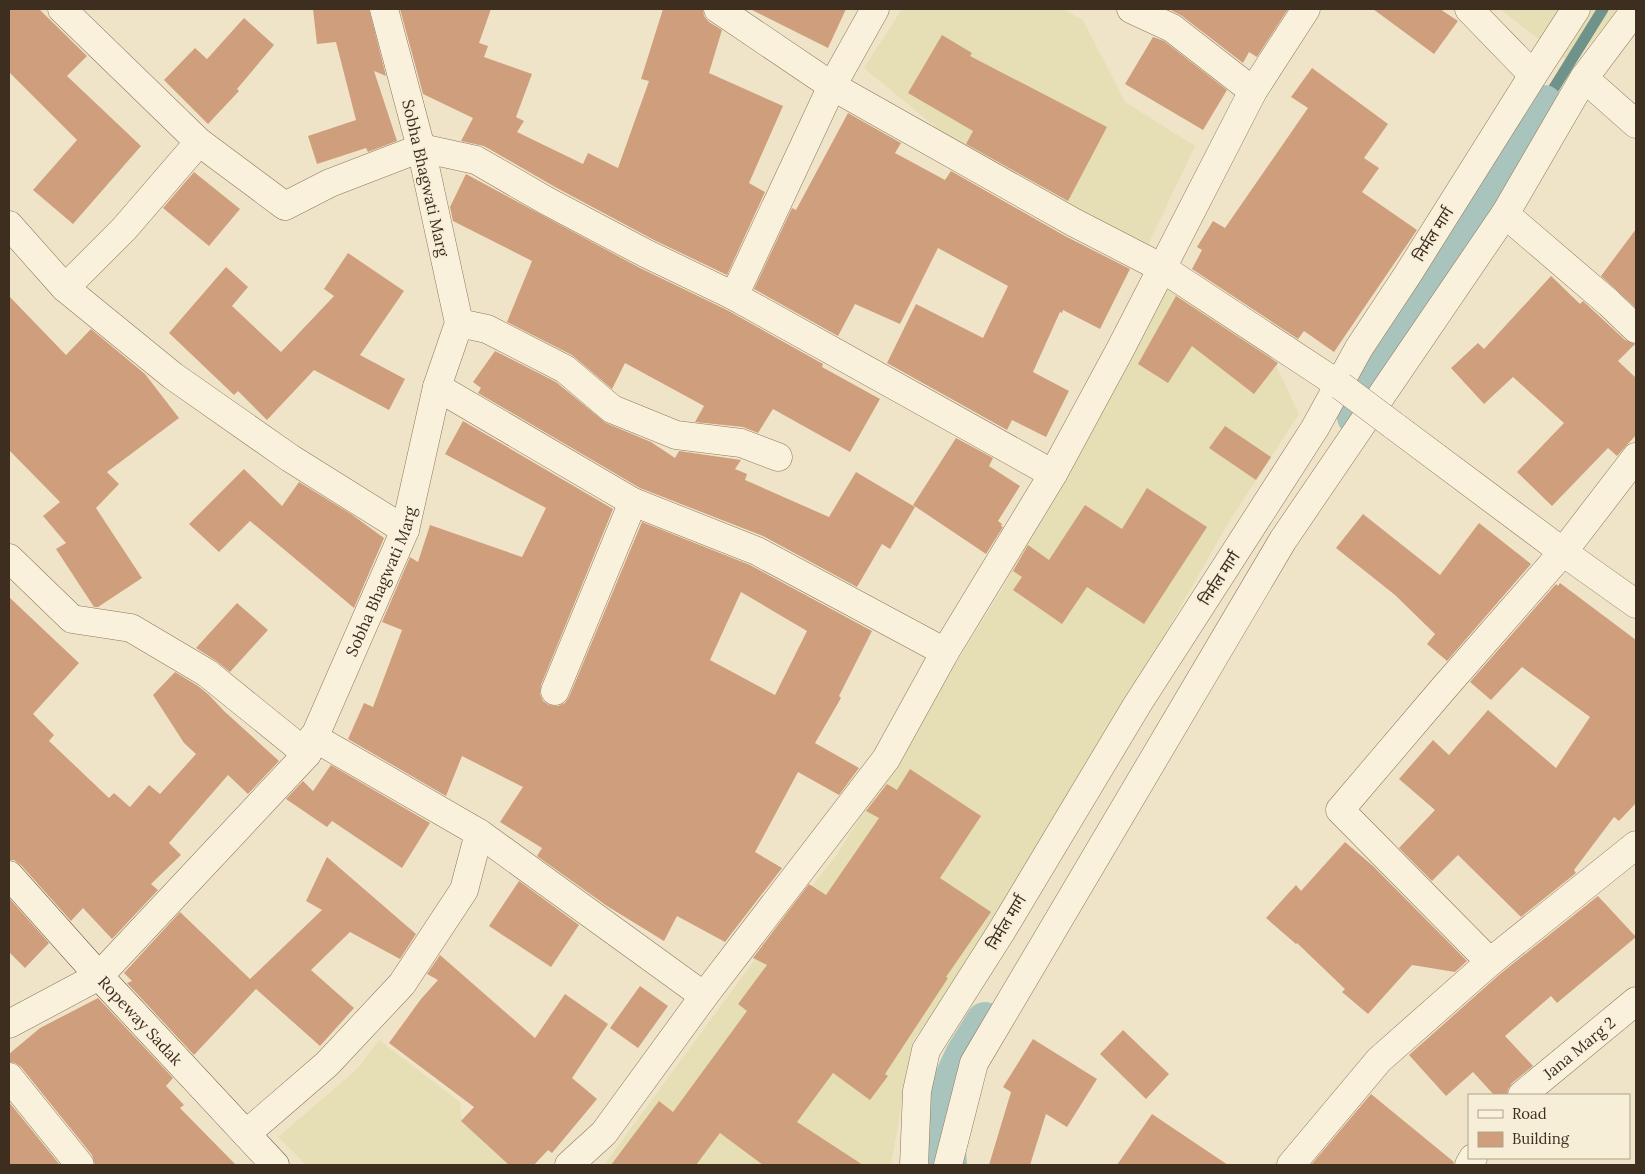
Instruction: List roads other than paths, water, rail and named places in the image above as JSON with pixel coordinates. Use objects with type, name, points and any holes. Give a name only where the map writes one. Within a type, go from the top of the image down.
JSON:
[{"type":"street","points":[[62,9],[199,142],[285,206],[330,183],[421,148],[476,160],[547,201],[647,254],[734,296],[1052,474]]},
{"type":"street","name":"Sobha Bhagwati Marg","points":[[9,1024],[99,976],[310,746],[405,530],[437,387],[459,323],[421,148],[384,9]]},
{"type":"street","points":[[718,9],[832,86],[1073,222],[1162,268],[1340,385],[1563,552],[1636,604]]},
{"type":"street","points":[[734,296],[832,86],[875,9]]},
{"type":"street","points":[[1132,9],[1172,28],[1253,91]]},
{"type":"street","points":[[569,1165],[604,1133],[704,996],[886,759],[945,652],[1052,474],[1122,348],[1253,91],[1306,9]]},
{"type":"street","points":[[1470,9],[1533,75]]},
{"type":"street","name":"निर्मल मार्ग","points":[[914,1165],[916,1091],[926,1050],[1001,932],[1137,705],[1315,428],[1359,348],[1576,9]]},
{"type":"street","points":[[948,1165],[974,1063],[1282,540],[1505,214],[1584,78],[1636,9]]},
{"type":"street","points":[[1584,78],[1636,124]]},
{"type":"street","points":[[65,288],[124,229],[199,142]]},
{"type":"street","points":[[1505,214],[1609,303],[1636,329]]},
{"type":"street","points":[[9,225],[65,288],[173,376],[290,458],[405,530]]},
{"type":"street","points":[[459,323],[487,329],[565,369],[612,408],[676,435],[741,443],[778,457]]},
{"type":"street","points":[[437,387],[633,502],[757,550],[945,652]]},
{"type":"street","points":[[1490,962],[1340,810],[1563,552],[1636,456]]},
{"type":"street","points":[[555,691],[633,502]]},
{"type":"street","points":[[9,558],[72,619],[131,628],[207,673],[310,746],[479,833],[704,996]]},
{"type":"street","points":[[246,1134],[327,1064],[402,984],[464,890],[479,833]]},
{"type":"street","points":[[1291,1165],[1380,1060],[1490,962],[1636,845]]},
{"type":"street","name":"Ropeway Sadak","points":[[9,875],[99,976],[275,1165]]},
{"type":"street","name":"Jana Marg 2","points":[[1523,1094],[1636,1001]]},
{"type":"street","points":[[9,1077],[80,1165]]},
{"type":"waterway","points":[[1544,104],[1603,9]]},
{"type":"waterway","points":[[1356,417],[1426,287],[1544,104]]},
{"type":"waterway","points":[[948,1165],[943,1100],[964,1055],[985,1021]]}]
